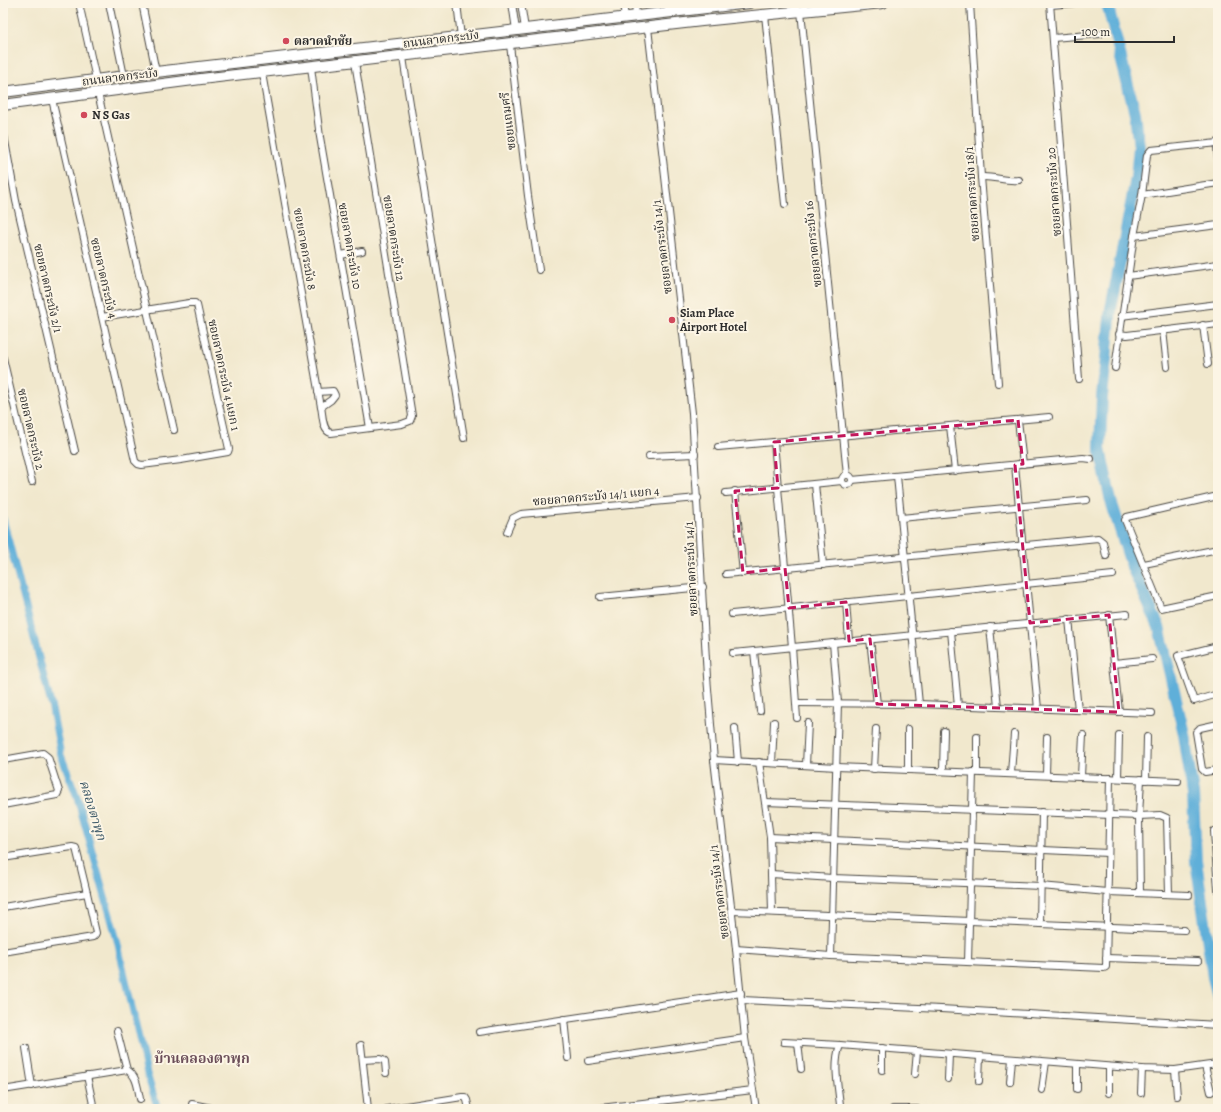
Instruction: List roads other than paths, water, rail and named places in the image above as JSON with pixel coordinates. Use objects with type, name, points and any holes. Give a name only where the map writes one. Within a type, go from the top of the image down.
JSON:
[{"type":"main road","name":"ถนนลาดกระบัง","points":[[3,91],[636,15],[749,3]]},
{"type":"main road","name":"ถนนลาดกระบัง","points":[[3,105],[518,43],[883,3]]},
{"type":"main road","points":[[518,43],[520,29]]},
{"type":"street","points":[[79,3],[96,79]]},
{"type":"street","points":[[109,3],[124,76]]},
{"type":"street","points":[[142,3],[156,72]]},
{"type":"street","points":[[457,3],[461,37]]},
{"type":"street","points":[[512,3],[520,29]]},
{"type":"street","points":[[520,29],[521,3]]},
{"type":"street","points":[[623,3],[625,17]]},
{"type":"street","points":[[634,3],[636,15]]},
{"type":"street","name":"ซอยลาดกระบัง 18/1","points":[[970,3],[981,177],[998,383]]},
{"type":"street","points":[[1051,4],[1075,3]]},
{"type":"street","name":"ซอยลาดกระบัง 20","points":[[1051,4],[1079,380]]},
{"type":"street","name":"ซอยลาดกระบัง 16","points":[[801,11],[847,475]]},
{"type":"street","points":[[765,15],[784,204]]},
{"type":"street","name":"ซอยลาดกระบัง 14/1","points":[[648,28],[692,413],[714,760],[745,1038],[756,1109]]},
{"type":"street","points":[[1053,38],[1100,34]]},
{"type":"street","name":"ซอยแถมศรี","points":[[518,43],[528,196],[539,270]]},
{"type":"street","points":[[404,57],[410,106],[464,438]]},
{"type":"street","name":"ซอยลาดกระบัง 12","points":[[355,62],[412,416],[408,422],[370,428]]},
{"type":"street","name":"ซอยลาดกระบัง 10","points":[[311,67],[320,137],[370,428]]},
{"type":"street","name":"ซอยลาดกระบัง 8","points":[[262,73],[326,430],[331,433],[370,428]]},
{"type":"street","points":[[98,93],[174,430]]},
{"type":"street","name":"ซอยลาดกระบัง 4","points":[[52,99],[136,461]]},
{"type":"street","name":"ซอยลาดกระบัง 2/1","points":[[3,130],[16,201],[75,451]]},
{"type":"street","points":[[1114,368],[1118,334],[1142,195],[1147,155],[1149,152],[1218,143],[1218,159]]},
{"type":"street","points":[[981,177],[987,176],[1008,180],[1019,180]]},
{"type":"street","points":[[1142,195],[1218,183]]},
{"type":"street","points":[[1134,236],[1218,225]]},
{"type":"street","points":[[341,255],[362,251]]},
{"type":"street","points":[[1128,276],[1218,264]]},
{"type":"street","name":"ซอยลาดกระบัง 4 แยก 1","points":[[102,317],[188,303],[197,305],[229,449],[228,452],[142,465],[138,464],[136,461]]},
{"type":"street","points":[[1121,316],[1218,304]]},
{"type":"street","points":[[1118,334],[1218,324]]},
{"type":"street","points":[[1203,325],[1208,364]]},
{"type":"street","points":[[1163,330],[1167,367]]},
{"type":"street","name":"ซอยลาดกระบัง 2","points":[[3,358],[32,482]]},
{"type":"street","points":[[318,392],[333,391],[335,395],[335,397],[321,407]]},
{"type":"street","points":[[718,447],[843,437],[1049,417]]},
{"type":"street","points":[[1018,420],[1023,464]]},
{"type":"street","points":[[950,426],[955,471]]},
{"type":"street","points":[[774,442],[797,718]]},
{"type":"street","points":[[649,456],[695,454]]},
{"type":"street","points":[[852,480],[1083,458],[1091,459]]},
{"type":"street","points":[[1015,465],[1038,709]]},
{"type":"street","points":[[726,492],[842,481],[847,475],[852,480]]},
{"type":"street","points":[[897,476],[919,704]]},
{"type":"street","points":[[842,481],[843,484],[848,486],[852,480]]},
{"type":"street","points":[[815,484],[823,565]]},
{"type":"street","points":[[735,492],[742,573]]},
{"type":"street","points":[[1218,496],[1126,518],[1161,608],[1218,596]]},
{"type":"street","name":"ซอยลาดกระบัง 14/1 แยก 4","points":[[507,532],[513,518],[521,514],[698,498]]},
{"type":"street","points":[[901,518],[1087,500]]},
{"type":"street","points":[[726,574],[1098,538],[1103,542],[1106,556]]},
{"type":"street","points":[[1144,564],[1218,549]]},
{"type":"street","points":[[732,614],[1113,575]]},
{"type":"street","points":[[600,597],[703,587]]},
{"type":"street","points":[[846,602],[849,641]]},
{"type":"street","points":[[733,653],[1127,614]]},
{"type":"street","points":[[1109,615],[1119,712]]},
{"type":"street","points":[[1069,619],[1078,710]]},
{"type":"street","points":[[990,627],[998,707]]},
{"type":"street","points":[[950,631],[958,706]]},
{"type":"street","points":[[870,639],[877,704]]},
{"type":"street","points":[[831,956],[838,703],[833,643]]},
{"type":"street","points":[[1218,646],[1178,656],[1194,701],[1218,694]]},
{"type":"street","points":[[754,651],[760,711]]},
{"type":"street","points":[[1114,663],[1152,659]]},
{"type":"street","points":[[796,703],[919,704],[1152,713]]},
{"type":"street","points":[[772,763],[774,722]]},
{"type":"street","points":[[806,766],[808,723]]},
{"type":"street","points":[[1218,724],[1200,728],[1196,732],[1202,769],[1205,772],[1218,770]]},
{"type":"street","points":[[735,728],[738,762]]},
{"type":"street","points":[[874,769],[876,729]]},
{"type":"street","points":[[908,729],[908,770]]},
{"type":"street","points":[[943,771],[944,731]]},
{"type":"street","points":[[1011,774],[1014,734]]},
{"type":"street","points":[[1081,776],[1083,734]]},
{"type":"street","points":[[1118,778],[1119,735]]},
{"type":"street","points":[[968,962],[972,810],[977,737]]},
{"type":"street","points":[[1046,775],[1047,737]]},
{"type":"street","points":[[1140,893],[1139,816],[1148,737]]},
{"type":"street","points":[[3,760],[43,753],[46,754],[59,791],[57,795],[3,805]]},
{"type":"street","points":[[714,760],[806,766],[1178,781]]},
{"type":"street","points":[[759,762],[770,838],[772,912]]},
{"type":"street","points":[[736,949],[831,956],[1104,968],[1106,967],[1110,778]]},
{"type":"street","points":[[765,802],[836,806],[1139,816],[1160,815],[1167,818],[1169,894]]},
{"type":"street","points":[[1040,924],[1042,812]]},
{"type":"street","points":[[1218,830],[1214,831],[1218,885]]},
{"type":"street","points":[[770,838],[1108,853]]},
{"type":"street","points":[[3,858],[74,847],[76,849],[96,933],[95,935],[3,952]]},
{"type":"street","points":[[771,874],[833,878],[1041,886],[1107,892],[1189,895]]},
{"type":"street","points":[[3,907],[87,892]]},
{"type":"street","points":[[732,911],[1184,930]]},
{"type":"street","points":[[1106,958],[1198,962]]},
{"type":"street","points":[[479,1032],[564,1019],[741,996],[1216,1025]]},
{"type":"street","points":[[564,1019],[568,1058]]},
{"type":"street","points":[[117,1031],[127,1070],[133,1074],[135,1078],[140,1098]]},
{"type":"street","points":[[588,1062],[745,1038]]},
{"type":"street","points":[[784,1042],[882,1048],[1142,1069],[1175,1070],[1217,1064]]},
{"type":"street","points":[[798,1043],[801,1069]]},
{"type":"street","points":[[361,1045],[368,1109]]},
{"type":"street","points":[[840,1045],[836,1055],[836,1062],[840,1105],[842,1109]]},
{"type":"street","points":[[26,1048],[32,1086]]},
{"type":"street","points":[[882,1048],[882,1070]]},
{"type":"street","points":[[916,1074],[917,1051]]},
{"type":"street","points":[[948,1079],[949,1054]]},
{"type":"street","points":[[979,1081],[980,1056]]},
{"type":"street","points":[[1010,1082],[1012,1059]]},
{"type":"street","points":[[363,1060],[383,1060],[386,1073]]},
{"type":"street","points":[[1042,1090],[1046,1062]]},
{"type":"street","points":[[1077,1064],[1077,1089]]},
{"type":"street","points":[[1205,1066],[1211,1092]]},
{"type":"street","points":[[1109,1067],[1109,1093]]},
{"type":"street","points":[[1141,1092],[1142,1069]]},
{"type":"street","points":[[3,1090],[127,1070]]},
{"type":"street","points":[[1175,1070],[1177,1096]]},
{"type":"street","points":[[87,1076],[94,1109]]},
{"type":"street","points":[[592,1109],[753,1090]]},
{"type":"street","points":[[387,1109],[465,1097],[469,1109]]},
{"type":"street","points":[[192,1104],[216,1109]]},
{"type":"street","points":[[893,1109],[917,1109]]},
{"type":"waterway","points":[[1107,3],[1135,113],[1139,147],[1136,178],[1111,309],[1102,397],[1100,449],[1111,501],[1132,567],[1159,627],[1184,734],[1193,794],[1196,861],[1213,977],[1218,996]]},
{"type":"waterway","name":"คลองตาพุก","points":[[3,519],[51,704],[61,755],[77,797],[117,940],[147,1074],[158,1109]]},
{"type":"place","name":"ตลาดนำชัย","points":[[286,41]]},
{"type":"place","name":"N S Gas","points":[[84,115]]},
{"type":"place","name":"Siam Place Airport Hotel","points":[[672,320]]},
{"type":"district","name":"บ้านคลองตาพุก","points":[[202,1058]]}]
